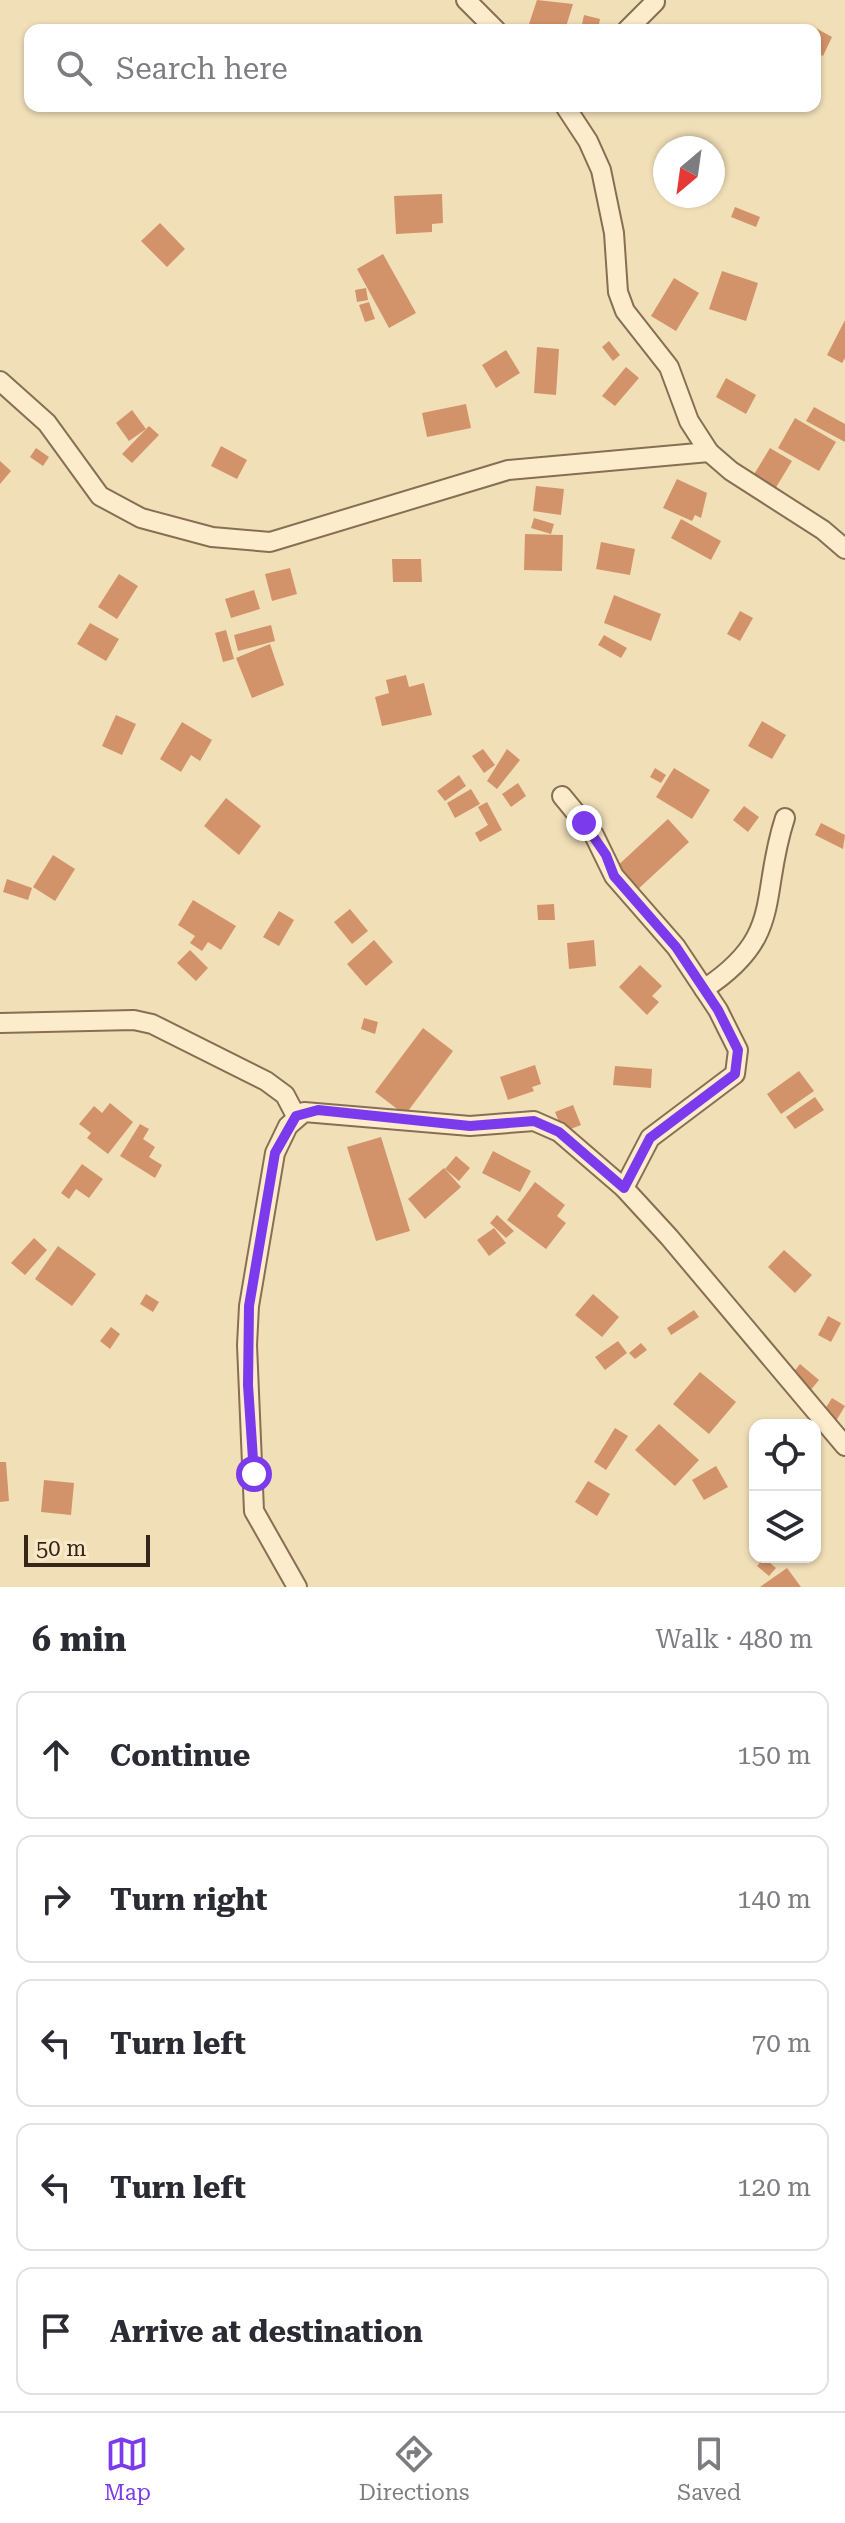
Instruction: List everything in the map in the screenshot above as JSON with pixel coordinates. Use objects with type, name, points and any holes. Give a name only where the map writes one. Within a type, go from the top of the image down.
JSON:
[{"type":"street","points":[[466,0],[490,24]]},
{"type":"street","points":[[633,24],[655,2]]},
{"type":"street","points":[[572,112],[601,170],[612,222],[618,292],[625,311],[669,367],[689,421],[709,452],[731,471],[823,530],[845,549]]},
{"type":"street","points":[[0,381],[47,423],[100,496],[141,518],[212,537],[270,542],[508,470],[709,452]]},
{"type":"street","points":[[562,796],[594,835],[614,876],[676,947],[738,1050],[735,1074],[650,1138],[624,1188]]},
{"type":"street","points":[[704,989],[738,964],[762,931],[772,857],[785,818]]},
{"type":"street","points":[[0,1023],[134,1020],[152,1024],[266,1081],[285,1095],[296,1116]]},
{"type":"street","points":[[297,1587],[254,1511],[247,1345],[249,1306],[275,1153],[296,1116],[318,1110],[470,1126],[534,1121],[559,1132],[624,1188],[669,1237],[845,1446]]},
{"type":"building","points":[[537,0],[573,4],[567,24],[529,24]]},
{"type":"building","points":[[584,15],[600,19],[599,24],[582,24]]},
{"type":"building","points":[[821,31],[832,37],[821,55]]},
{"type":"building","points":[[442,194],[443,223],[432,224],[432,232],[396,234],[394,196]]},
{"type":"building","points":[[735,207],[760,217],[756,227],[731,217]]},
{"type":"building","points":[[160,223],[185,249],[167,267],[141,241]]},
{"type":"building","points":[[383,254],[416,313],[389,328],[357,269]]},
{"type":"building","points":[[722,271],[758,283],[746,321],[709,309]]},
{"type":"building","points":[[674,278],[699,293],[676,331],[651,316]]},
{"type":"building","points":[[366,288],[368,300],[357,302],[355,290]]},
{"type":"building","points":[[369,302],[375,319],[365,322],[359,305]]},
{"type":"building","points":[[845,320],[845,358],[842,363],[827,355]]},
{"type":"building","points":[[609,341],[620,355],[613,361],[602,347]]},
{"type":"building","points":[[537,347],[559,349],[556,395],[534,393]]},
{"type":"building","points":[[506,350],[520,373],[496,388],[482,365]]},
{"type":"building","points":[[626,367],[639,378],[615,406],[602,396]]},
{"type":"building","points":[[726,378],[756,395],[746,414],[716,397]]},
{"type":"building","points":[[466,404],[471,428],[427,437],[422,413]]},
{"type":"building","points":[[814,407],[845,424],[845,442],[806,421]]},
{"type":"building","points":[[132,410],[146,429],[129,441],[116,423]]},
{"type":"building","points":[[795,418],[836,442],[819,471],[778,448]]},
{"type":"building","points":[[149,426],[159,435],[132,463],[122,454]]},
{"type":"building","points":[[221,446],[247,460],[237,479],[211,466]]},
{"type":"building","points":[[36,448],[49,457],[43,466],[30,457]]},
{"type":"building","points":[[770,448],[792,461],[775,489],[753,476]]},
{"type":"building","points":[[0,461],[11,471],[0,484]]},
{"type":"building","points":[[677,479],[707,493],[701,518],[695,515],[692,521],[663,508]]},
{"type":"building","points":[[536,486],[564,489],[561,515],[533,511]]},
{"type":"building","points":[[534,518],[554,524],[551,534],[531,528]]},
{"type":"building","points":[[681,519],[721,541],[711,560],[671,538]]},
{"type":"building","points":[[525,534],[563,535],[562,571],[524,570]]},
{"type":"building","points":[[601,542],[635,549],[630,575],[596,569]]},
{"type":"building","points":[[392,559],[421,559],[422,582],[393,582]]},
{"type":"building","points":[[290,568],[297,594],[272,601],[265,574]]},
{"type":"building","points":[[119,574],[138,586],[117,619],[98,607]]},
{"type":"building","points":[[254,590],[260,609],[231,618],[225,599]]},
{"type":"building","points":[[614,595],[661,614],[651,641],[604,623]]},
{"type":"building","points":[[740,611],[753,618],[740,641],[727,634]]},
{"type":"building","points":[[90,623],[119,639],[106,661],[77,644]]},
{"type":"building","points":[[271,625],[275,641],[238,651],[234,635]]},
{"type":"building","points":[[226,630],[234,659],[223,662],[215,633]]},
{"type":"building","points":[[604,635],[627,648],[621,658],[598,645]]},
{"type":"building","points":[[270,644],[284,685],[252,698],[236,658]]},
{"type":"building","points":[[406,675],[409,687],[424,683],[432,715],[382,726],[375,697],[389,693],[386,680]]},
{"type":"building","points":[[116,715],[136,724],[122,755],[102,746]]},
{"type":"building","points":[[762,721],[786,735],[772,759],[748,746]]},
{"type":"building","points":[[182,722],[212,740],[200,761],[191,755],[181,772],[160,759]]},
{"type":"building","points":[[483,749],[495,765],[484,773],[472,756]]},
{"type":"building","points":[[507,749],[520,760],[497,789],[487,781]]},
{"type":"building","points":[[655,768],[666,775],[661,783],[650,777]]},
{"type":"building","points":[[674,768],[710,790],[692,819],[656,797]]},
{"type":"building","points":[[459,775],[466,786],[445,801],[437,791]]},
{"type":"building","points":[[518,783],[526,796],[511,807],[502,794]]},
{"type":"building","points":[[471,789],[480,804],[455,818],[447,803]]},
{"type":"building","points":[[226,798],[261,826],[239,855],[204,826]]},
{"type":"building","points":[[487,802],[502,830],[480,842],[475,833],[488,825],[478,807]]},
{"type":"building","points":[[744,806],[759,817],[748,832],[733,820]]},
{"type":"building","points":[[668,819],[689,842],[636,891],[614,869]]},
{"type":"building","points":[[821,823],[845,835],[843,849],[815,835]]},
{"type":"building","points":[[53,855],[75,869],[55,901],[33,887]]},
{"type":"building","points":[[7,879],[32,888],[28,900],[3,892]]},
{"type":"building","points":[[193,900],[236,926],[221,950],[208,942],[202,951],[190,943],[195,936],[178,925]]},
{"type":"building","points":[[554,904],[555,920],[538,920],[537,905]]},
{"type":"building","points":[[350,909],[368,931],[352,944],[334,922]]},
{"type":"building","points":[[279,911],[294,920],[279,946],[263,937]]},
{"type":"building","points":[[374,940],[393,962],[366,986],[347,964]]},
{"type":"building","points":[[594,940],[596,966],[569,969],[567,943]]},
{"type":"building","points":[[190,950],[208,968],[196,981],[177,963]]},
{"type":"building","points":[[640,965],[662,986],[652,996],[659,1002],[647,1015],[619,987]]},
{"type":"building","points":[[364,1018],[378,1022],[375,1034],[361,1029]]},
{"type":"building","points":[[423,1028],[453,1051],[405,1115],[375,1092]]},
{"type":"building","points":[[535,1065],[541,1084],[532,1087],[534,1091],[508,1100],[500,1077]]},
{"type":"building","points":[[615,1066],[652,1069],[651,1088],[613,1085]]},
{"type":"building","points":[[799,1071],[814,1091],[781,1114],[767,1094]]},
{"type":"building","points":[[815,1097],[824,1110],[795,1129],[786,1117]]},
{"type":"building","points":[[110,1103],[133,1122],[108,1154],[87,1138],[91,1133],[79,1124],[94,1106],[102,1113]]},
{"type":"building","points":[[573,1105],[581,1125],[563,1132],[555,1112]]},
{"type":"building","points":[[140,1124],[149,1129],[143,1139],[155,1147],[149,1157],[162,1165],[155,1178],[120,1156]]},
{"type":"building","points":[[381,1137],[410,1231],[376,1241],[347,1147]]},
{"type":"building","points":[[493,1151],[531,1171],[520,1192],[482,1173]]},
{"type":"building","points":[[456,1156],[470,1168],[459,1181],[445,1169]]},
{"type":"building","points":[[82,1164],[103,1179],[89,1198],[76,1189],[69,1199],[61,1193]]},
{"type":"building","points":[[444,1168],[461,1187],[425,1219],[408,1199]]},
{"type":"building","points":[[535,1182],[565,1205],[557,1216],[566,1223],[546,1249],[507,1220]]},
{"type":"building","points":[[497,1215],[514,1231],[506,1238],[490,1223]]},
{"type":"building","points":[[494,1228],[506,1243],[489,1256],[477,1240]]},
{"type":"building","points":[[34,1238],[47,1250],[25,1275],[11,1263]]},
{"type":"building","points":[[58,1246],[96,1274],[72,1306],[35,1279]]},
{"type":"building","points":[[784,1250],[812,1275],[795,1293],[768,1267]]},
{"type":"building","points":[[146,1294],[159,1302],[153,1312],[140,1304]]},
{"type":"building","points":[[593,1294],[619,1317],[602,1337],[575,1315]]},
{"type":"building","points":[[694,1310],[699,1317],[671,1335],[667,1328]]},
{"type":"building","points":[[828,1316],[841,1323],[831,1342],[818,1335]]},
{"type":"building","points":[[111,1327],[120,1334],[110,1349],[100,1341]]},
{"type":"building","points":[[618,1341],[627,1353],[605,1370],[595,1357]]},
{"type":"building","points":[[641,1343],[647,1350],[635,1359],[629,1353]]},
{"type":"building","points":[[800,1364],[819,1380],[809,1392],[790,1377]]},
{"type":"building","points":[[700,1372],[736,1402],[709,1434],[673,1404]]},
{"type":"building","points":[[832,1398],[845,1406],[836,1421],[823,1412]]},
{"type":"building","points":[[659,1424],[699,1460],[675,1486],[635,1450]]},
{"type":"building","points":[[615,1428],[628,1436],[606,1470],[594,1462]]},
{"type":"building","points":[[0,1462],[6,1462],[9,1501],[0,1502]]},
{"type":"building","points":[[716,1466],[728,1487],[704,1500],[692,1480]]},
{"type":"building","points":[[44,1480],[74,1483],[71,1515],[41,1512]]},
{"type":"building","points":[[588,1481],[610,1494],[597,1516],[575,1502]]},
{"type":"building","points":[[770,1563],[776,1568],[769,1576],[757,1566]]},
{"type":"building","points":[[787,1568],[801,1587],[760,1587]]},
{"type":"route","points":[[254,1474],[248,1385],[249,1306],[275,1153],[296,1116],[318,1110],[470,1126],[534,1121],[559,1132],[624,1188],[650,1138],[735,1074],[739,1063],[738,1050],[718,1010],[676,947],[614,876],[606,855],[584,823]]}]
